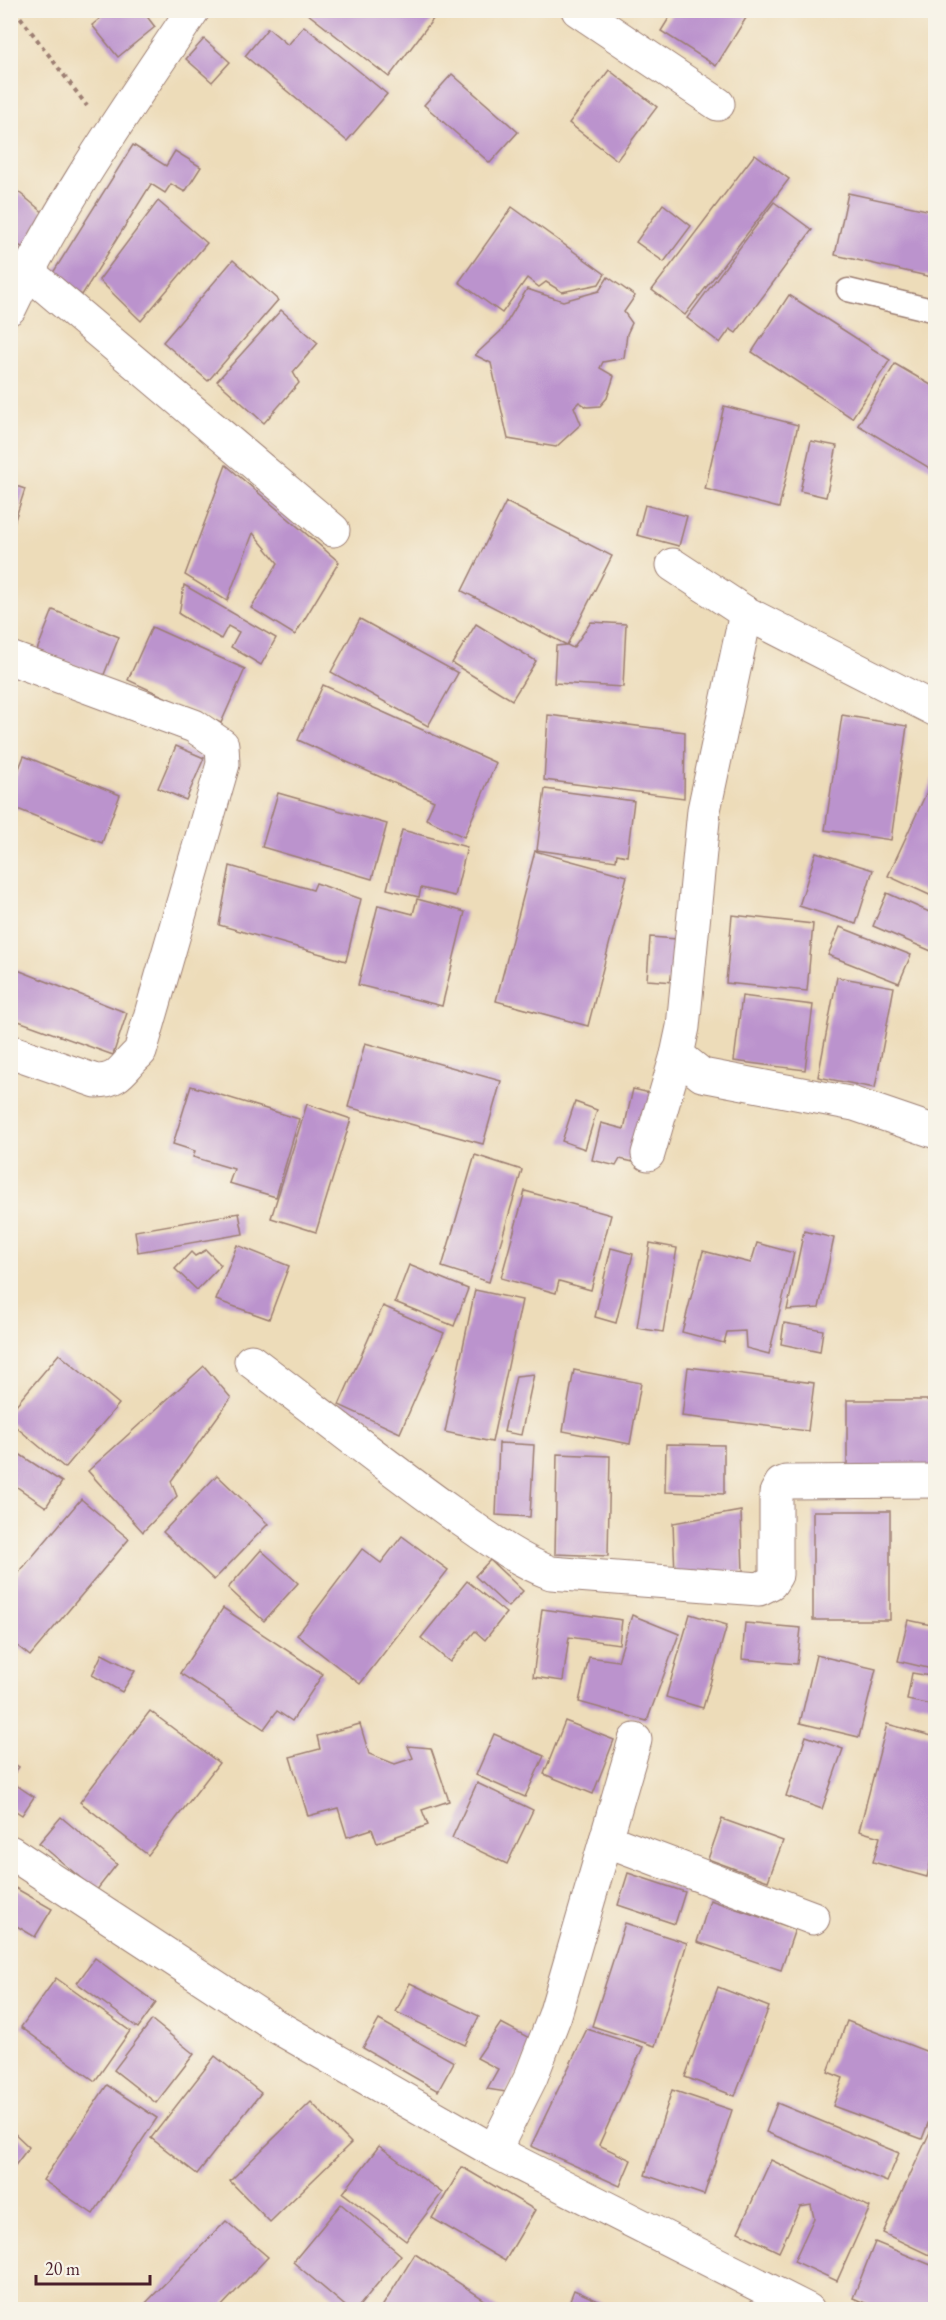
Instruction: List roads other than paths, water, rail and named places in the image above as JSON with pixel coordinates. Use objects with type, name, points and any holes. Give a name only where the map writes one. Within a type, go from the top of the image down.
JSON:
[{"type":"street","points":[[10,308],[28,272],[109,135],[193,10]]},
{"type":"street","points":[[578,10],[718,104]]},
{"type":"street","points":[[28,272],[333,530]]},
{"type":"street","points":[[673,565],[746,613],[936,710]]},
{"type":"street","points":[[648,1154],[677,1055],[682,1027],[704,810],[746,613]]},
{"type":"street","points":[[10,658],[194,726],[222,745],[223,764],[140,1052],[122,1073],[107,1081],[96,1081],[10,1051]]},
{"type":"street","points":[[677,1055],[702,1075],[854,1104],[936,1132]]},
{"type":"street","points":[[251,1360],[465,1522],[535,1567],[551,1573],[759,1589],[771,1582],[776,1575],[776,1493],[781,1484],[786,1482],[936,1481]]},
{"type":"street","points":[[494,2151],[531,2077],[555,2015],[635,1740]]},
{"type":"street","points":[[606,1840],[813,1918]]},
{"type":"street","points":[[10,1852],[274,2025],[494,2151],[808,2310]]},
{"type":"lane","points":[[848,290],[936,311]]}]
